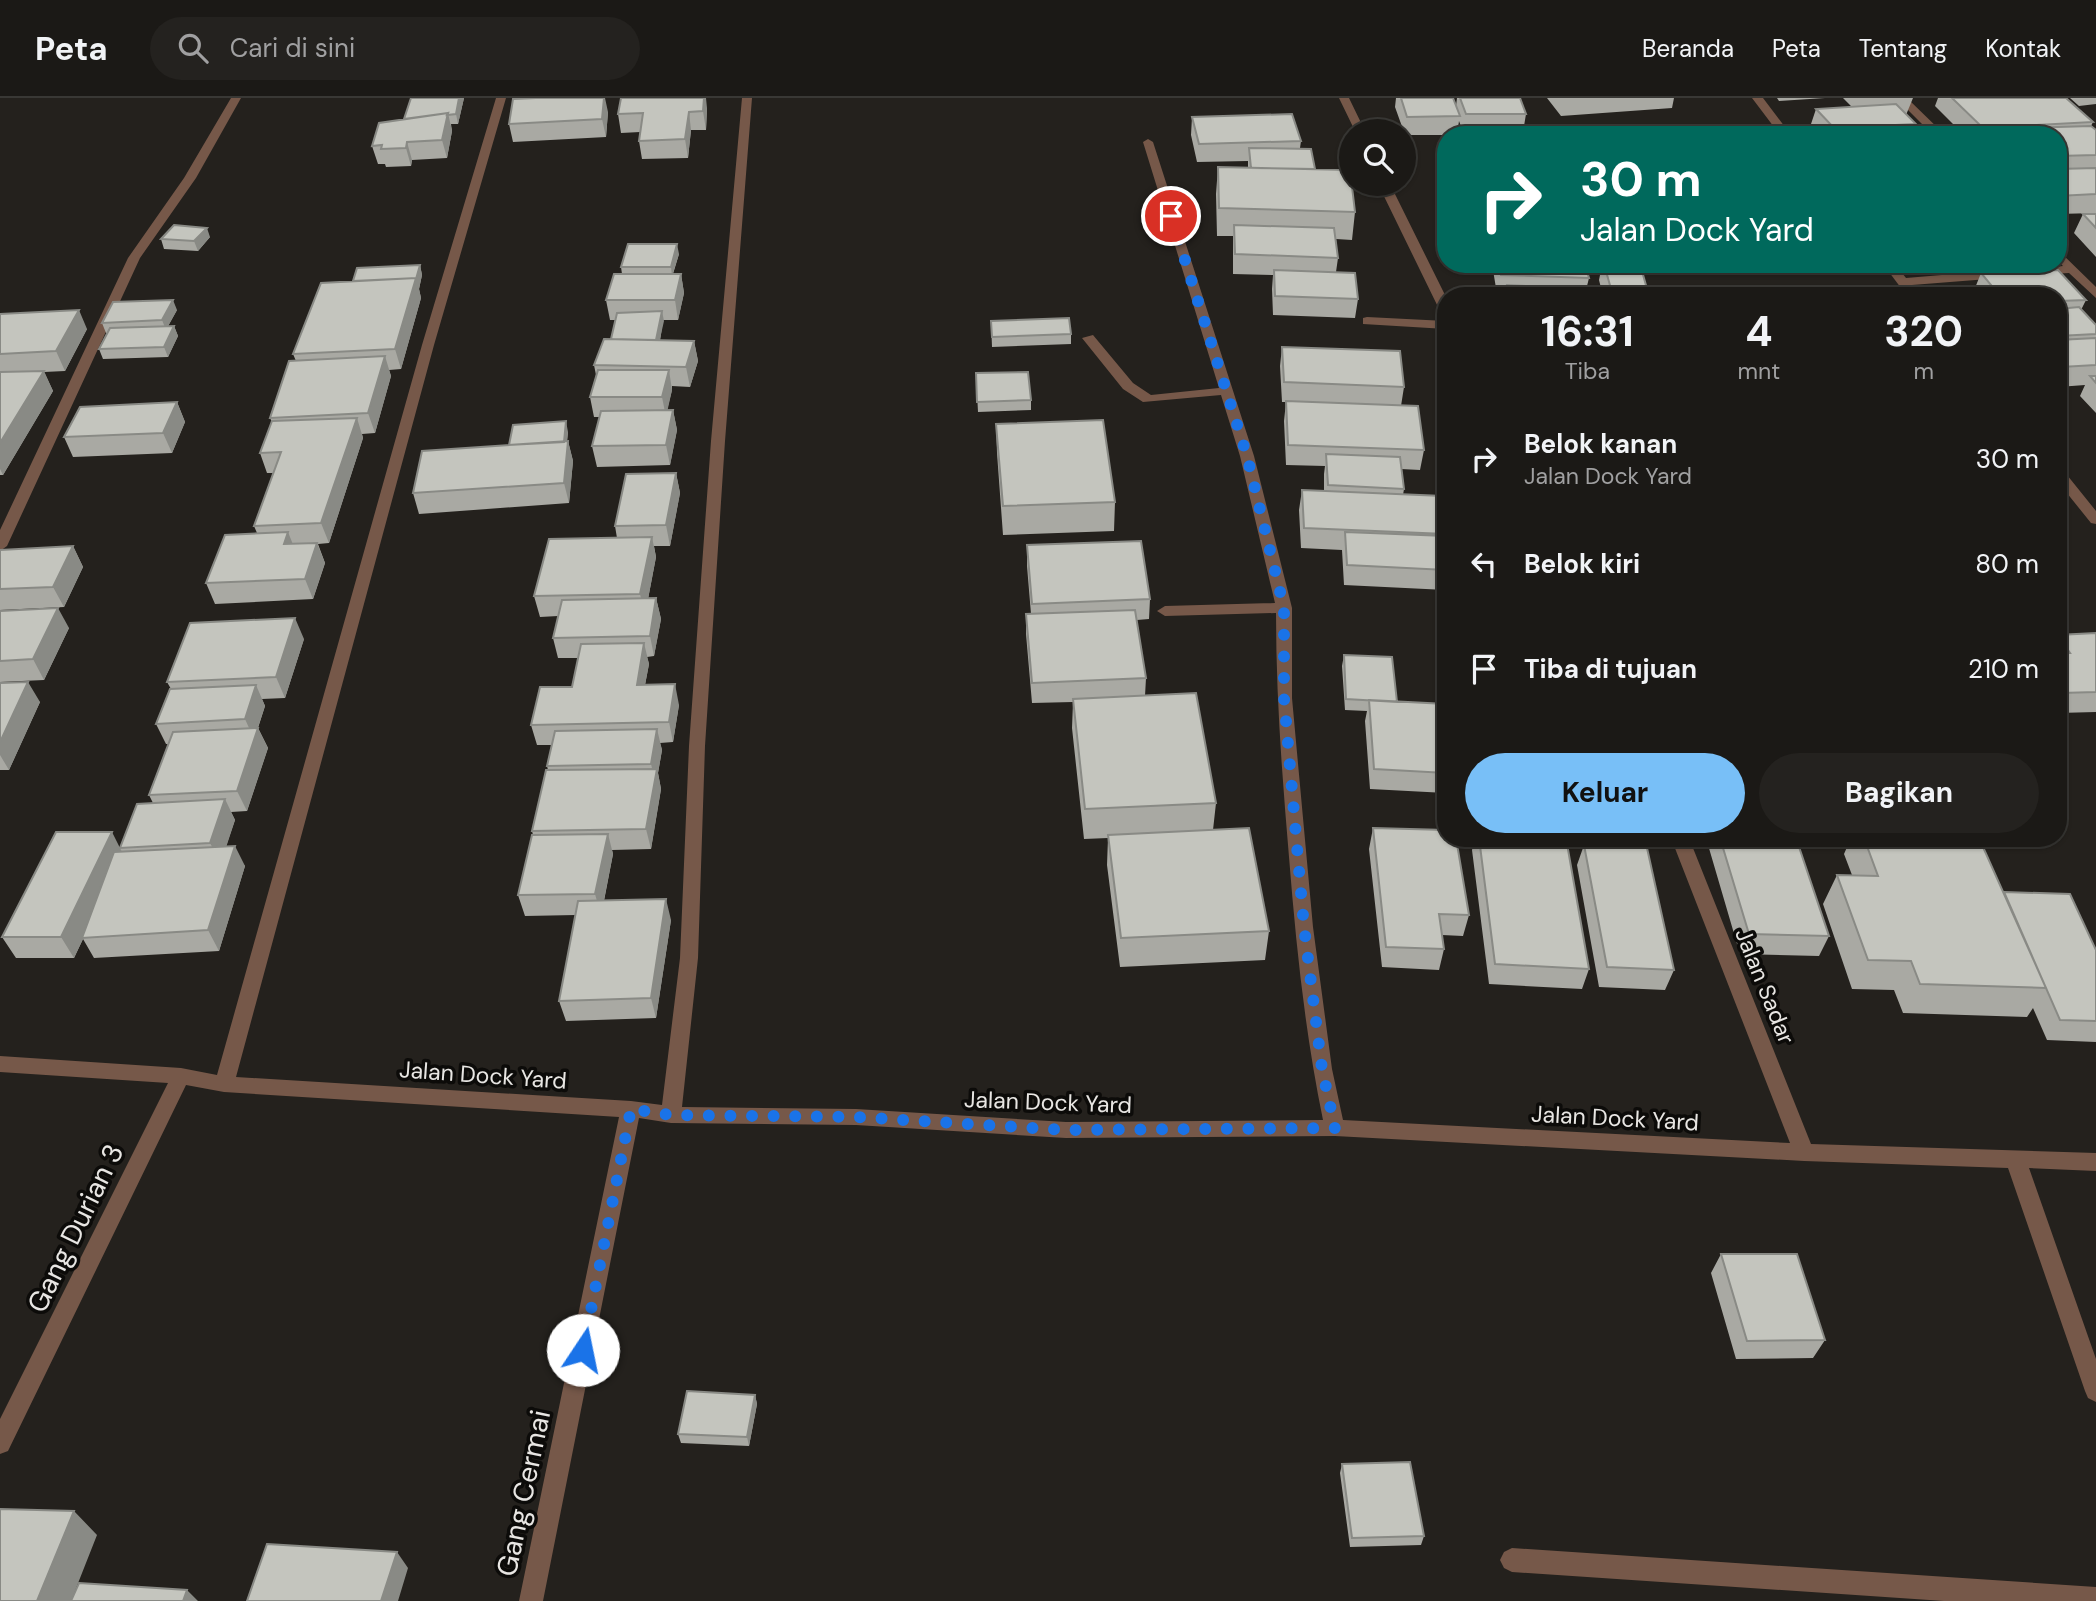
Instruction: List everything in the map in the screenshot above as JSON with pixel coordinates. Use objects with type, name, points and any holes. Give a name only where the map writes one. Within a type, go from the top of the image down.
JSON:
[{"type":"street","points":[[0,546],[134,258],[190,178],[236,98]]},
{"type":"street","points":[[224,1084],[428,345],[501,98]]},
{"type":"street","points":[[671,1115],[689,958],[696,746],[747,98]]},
{"type":"street","points":[[1344,98],[1354,119]]},
{"type":"street","points":[[1757,98],[1779,126]]},
{"type":"street","points":[[1901,98],[1931,126]]},
{"type":"street","points":[[1148,142],[1247,456],[1284,608],[1284,698],[1304,927],[1322,1069],[1335,1128]]},
{"type":"street","points":[[1390,196],[1437,293]]},
{"type":"street","points":[[2067,265],[2096,294]]},
{"type":"street","points":[[1896,273],[1907,287]]},
{"type":"street","points":[[1903,282],[2015,273]]},
{"type":"street","points":[[1367,321],[1437,325]]},
{"type":"street","points":[[1088,338],[1128,386],[1148,399],[1225,391]]},
{"type":"street","points":[[2067,484],[2096,520]]},
{"type":"street","points":[[1166,611],[1284,608]]},
{"type":"street","name":"Jalan Sadar","points":[[1684,847],[1804,1152]]},
{"type":"street","name":"Jalan Dock Yard","points":[[0,1064],[181,1076],[224,1084],[631,1109],[671,1115],[856,1117],[1066,1130],[1335,1128],[1804,1152],[2096,1162]]},
{"type":"street","name":"Gang Durian 3","points":[[0,1443],[181,1076]]},
{"type":"street","name":"Gang Cermai","points":[[531,1601],[631,1109]]},
{"type":"street","points":[[2015,1158],[2096,1391]]},
{"type":"street","points":[[1512,1560],[2096,1599]]},
{"type":"building","points":[[411,98],[459,98],[456,114],[404,119]]},
{"type":"building","points":[[604,98],[602,119],[509,124],[513,99]]},
{"type":"building","points":[[621,98],[704,98],[703,111],[689,112],[685,139],[639,141],[643,113],[618,114]]},
{"type":"building","points":[[1401,98],[1453,98],[1460,116],[1407,117]]},
{"type":"building","points":[[1460,98],[1520,98],[1526,114],[1466,114]]},
{"type":"building","points":[[1952,98],[2066,98],[2093,122],[2020,126],[1981,126]]},
{"type":"building","points":[[1896,104],[1916,124],[1832,126],[1816,109]]},
{"type":"building","points":[[448,113],[442,140],[407,142],[406,148],[381,149],[382,145],[372,146],[379,123]]},
{"type":"building","points":[[1292,114],[1301,141],[1199,144],[1192,117]]},
{"type":"building","points":[[2091,126],[2096,130],[2096,155],[2067,156],[2067,127]]},
{"type":"building","points":[[1249,148],[1311,149],[1315,169],[1251,168]]},
{"type":"building","points":[[1218,167],[1339,170],[1339,196],[1353,196],[1355,212],[1219,208]]},
{"type":"building","points":[[2096,168],[2096,194],[2067,196],[2067,169]]},
{"type":"building","points":[[2083,214],[2096,214],[2096,228]]},
{"type":"building","points":[[174,225],[207,228],[194,241],[161,239]]},
{"type":"building","points":[[1234,225],[1334,228],[1338,258],[1235,254]]},
{"type":"building","points":[[628,244],[677,244],[671,267],[621,267]]},
{"type":"building","points":[[420,265],[416,279],[353,281],[357,268]]},
{"type":"building","points":[[1274,270],[1355,273],[1358,299],[1275,296]]},
{"type":"building","points":[[1588,273],[1589,278],[1501,275]]},
{"type":"building","points":[[1607,273],[1643,273],[1646,287],[1610,287]]},
{"type":"building","points":[[1981,273],[2061,273],[2086,300],[2067,301],[2067,287],[1993,287]]},
{"type":"building","points":[[614,274],[681,274],[675,300],[606,300]]},
{"type":"building","points":[[416,278],[395,349],[293,354],[321,283]]},
{"type":"building","points":[[1507,285],[1545,287],[1507,287]]},
{"type":"building","points":[[173,300],[162,320],[102,323],[113,302]]},
{"type":"building","points":[[2079,307],[2096,325],[2096,334],[2067,336],[2067,308]]},
{"type":"building","points":[[79,310],[56,351],[0,354],[0,314]]},
{"type":"building","points":[[662,311],[656,340],[611,339],[617,313]]},
{"type":"building","points":[[1069,318],[1071,334],[992,337],[991,321]]},
{"type":"building","points":[[174,326],[164,347],[99,349],[110,328]]},
{"type":"building","points":[[2096,338],[2096,365],[2067,367],[2067,340]]},
{"type":"building","points":[[604,339],[694,341],[686,367],[594,365]]},
{"type":"building","points":[[1282,347],[1400,351],[1404,387],[1284,382]]},
{"type":"building","points":[[385,356],[368,413],[270,418],[289,361]]},
{"type":"building","points":[[598,370],[669,370],[662,397],[590,397]]},
{"type":"building","points":[[44,371],[0,443],[0,372]]},
{"type":"building","points":[[1028,372],[1031,400],[977,402],[976,373]]},
{"type":"building","points":[[1286,401],[1418,406],[1424,450],[1288,445]]},
{"type":"building","points":[[177,402],[163,433],[64,437],[80,407]]},
{"type":"building","points":[[673,410],[666,445],[592,446],[601,411]]},
{"type":"building","points":[[357,418],[321,523],[254,526],[281,452],[260,453],[272,421]]},
{"type":"building","points":[[1103,420],[1115,502],[1003,506],[996,424]]},
{"type":"building","points":[[566,421],[564,442],[509,445],[513,425]]},
{"type":"building","points":[[568,441],[564,483],[413,493],[422,451]]},
{"type":"building","points":[[1326,454],[1400,457],[1404,489],[1328,485]]},
{"type":"building","points":[[676,473],[666,525],[615,526],[626,474]]},
{"type":"building","points":[[1302,490],[1437,496],[1437,534],[1304,528]]},
{"type":"building","points":[[288,532],[284,544],[317,543],[305,579],[206,583],[225,535]]},
{"type":"building","points":[[1345,532],[1437,536],[1437,570],[1347,565]]},
{"type":"building","points":[[652,537],[640,594],[534,596],[549,539]]},
{"type":"building","points":[[1141,541],[1150,599],[1032,604],[1027,545]]},
{"type":"building","points":[[73,546],[53,587],[0,589],[0,550]]},
{"type":"building","points":[[656,598],[650,636],[553,638],[562,600]]},
{"type":"building","points":[[58,608],[33,659],[0,661],[0,611]]},
{"type":"building","points":[[1135,610],[1146,678],[1032,683],[1026,614]]},
{"type":"building","points":[[295,618],[276,677],[167,682],[190,623]]},
{"type":"building","points":[[2096,633],[2096,692],[2067,693],[2067,653],[2070,653],[2067,648],[2067,635]]},
{"type":"building","points":[[644,643],[637,685],[675,684],[669,722],[531,725],[540,687],[572,687],[581,644]]},
{"type":"building","points":[[1344,655],[1392,657],[1397,702],[1346,699]]},
{"type":"building","points":[[28,682],[0,742],[0,683]]},
{"type":"building","points":[[256,685],[245,719],[156,724],[170,689]]},
{"type":"building","points":[[1196,693],[1216,803],[1085,809],[1073,699]]},
{"type":"building","points":[[1369,700],[1437,704],[1437,772],[1374,769]]},
{"type":"building","points":[[258,728],[237,791],[149,795],[173,732]]},
{"type":"building","points":[[657,729],[651,764],[547,766],[555,731]]},
{"type":"building","points":[[657,769],[646,829],[532,831],[546,770]]},
{"type":"building","points":[[225,799],[210,843],[120,848],[137,804]]},
{"type":"building","points":[[1249,828],[1269,931],[1121,938],[1108,835]]},
{"type":"building","points":[[1373,828],[1437,830],[1437,847],[1458,847],[1469,915],[1439,914],[1444,949],[1386,947]]},
{"type":"building","points":[[56,832],[112,832],[61,937],[2,937]]},
{"type":"building","points":[[608,834],[595,894],[518,895],[532,835]]},
{"type":"building","points":[[235,846],[208,930],[82,938],[114,852]]},
{"type":"building","points":[[1480,847],[1568,847],[1589,969],[1495,964]]},
{"type":"building","points":[[1584,847],[1647,848],[1674,970],[1607,967]]},
{"type":"building","points":[[1723,847],[1799,847],[1829,936],[1749,934]]},
{"type":"building","points":[[1867,847],[1983,847],[2046,988],[1920,984],[1911,961],[1868,960],[1837,875],[1878,876]]},
{"type":"building","points":[[2004,892],[2070,894],[2096,950],[2096,1021],[2060,1020]]},
{"type":"building","points":[[666,899],[651,998],[559,1001],[578,901]]},
{"type":"building","points":[[1721,1254],[1797,1254],[1825,1340],[1747,1341]]},
{"type":"building","points":[[687,1391],[755,1395],[747,1437],[678,1434]]},
{"type":"building","points":[[1410,1462],[1424,1536],[1352,1538],[1342,1464]]},
{"type":"building","points":[[0,1509],[74,1511],[37,1601],[0,1601]]},
{"type":"building","points":[[267,1544],[397,1552],[381,1601],[247,1601]]},
{"type":"building","points":[[79,1583],[187,1590],[183,1601],[71,1601]]},
{"type":"route","points":[[583,1350],[631,1109],[671,1115],[856,1117],[1066,1130],[1335,1128],[1322,1069],[1304,927],[1284,698],[1284,608],[1247,456],[1171,216]]}]
